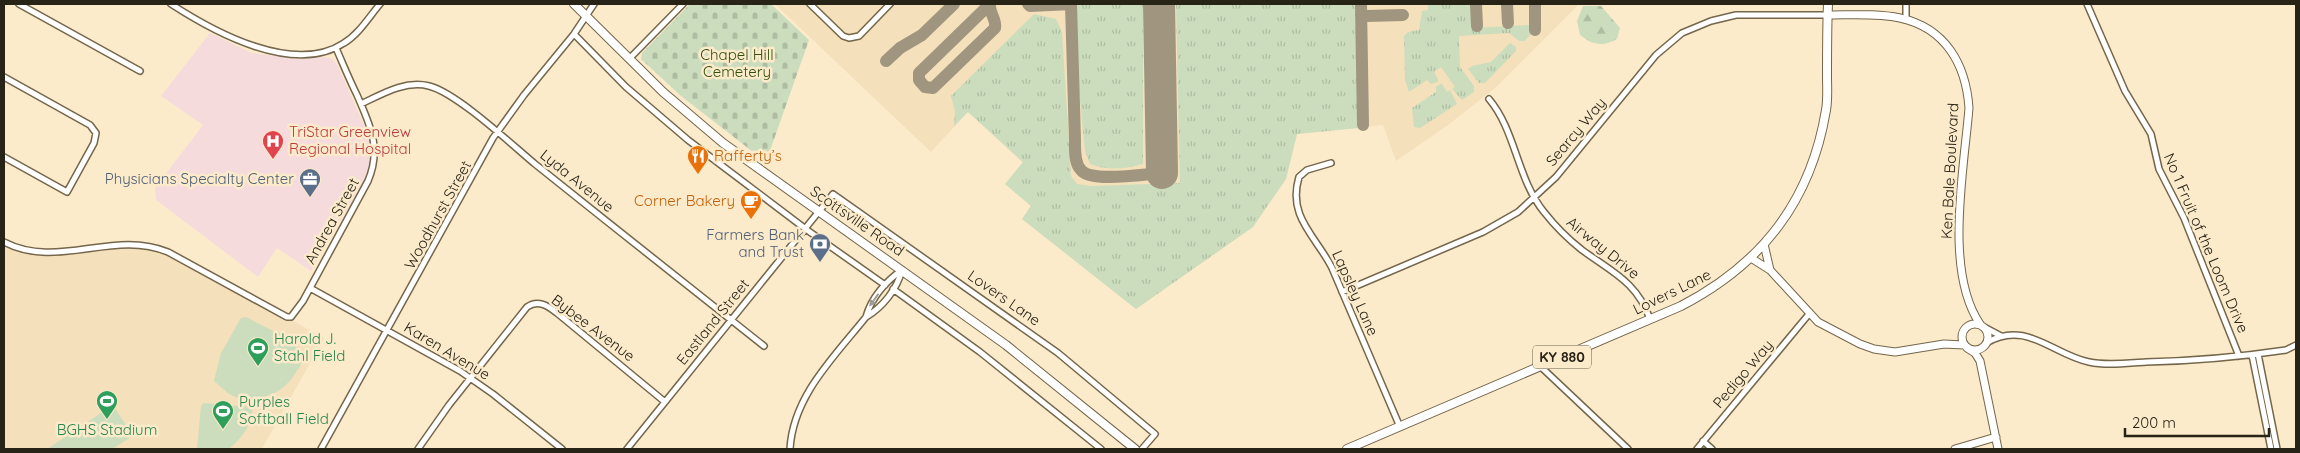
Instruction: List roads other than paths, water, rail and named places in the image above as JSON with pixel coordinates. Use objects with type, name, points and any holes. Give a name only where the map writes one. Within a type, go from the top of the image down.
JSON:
[{"type":"main road","name":"Scottsville Road","points":[[574,4],[694,120],[1028,361],[1135,449]]},
{"type":"main road","name":"Lovers Lane","points":[[1347,449],[1650,319],[1711,291],[1735,273],[1764,244],[1791,208],[1815,159],[1826,108],[1828,4]]},
{"type":"main road","name":"Ken Bale Boulevard","points":[[1827,15],[1888,16],[1906,20],[1929,30],[1943,40],[1963,70],[1968,89],[1969,108],[1959,241],[1964,280],[1971,310],[1988,334],[1980,361],[1998,449]]},
{"type":"main road","points":[[1764,244],[1770,270]]},
{"type":"main road","points":[[1751,258],[1770,270],[1809,314],[1835,333],[1874,349],[1901,352],[1934,345],[1954,338],[1972,323],[1982,326]]},
{"type":"main road","points":[[1971,310],[1963,330],[1965,346],[1975,353],[1980,361]]},
{"type":"main road","points":[[1934,345],[1965,346],[1976,350],[1985,345]]},
{"type":"main road","points":[[1955,449],[1996,437]]},
{"type":"street","points":[[19,4],[140,71]]},
{"type":"street","points":[[171,4],[231,38],[253,47],[277,52],[313,54],[336,48],[354,35],[380,4]]},
{"type":"street","name":"Woodhurst Street","points":[[321,449],[497,132],[574,34],[594,4]]},
{"type":"street","points":[[629,59],[683,4]]},
{"type":"street","points":[[810,4],[844,36],[849,38],[859,36],[890,4]]},
{"type":"street","points":[[1906,4],[1906,20]]},
{"type":"street","name":"No 1 Fruit of the Loom Drive","points":[[2087,4],[2125,91],[2151,134],[2159,168],[2184,218],[2239,356]]},
{"type":"street","name":"Searcy Way","points":[[1342,292],[1483,232],[1511,217],[1535,198],[1566,165],[1656,55],[1675,38],[1711,21],[1736,15],[1827,15]]},
{"type":"street","points":[[574,34],[626,87],[688,140],[804,228],[886,285]]},
{"type":"street","name":"Andrea Street","points":[[4,242],[25,251],[40,253],[122,244],[152,246],[168,252],[290,318],[310,288],[373,168],[375,155],[374,136],[336,48]]},
{"type":"street","points":[[4,77],[88,124],[96,133],[94,143],[67,192],[4,157]]},
{"type":"street","name":"Lyda Avenue","points":[[361,104],[399,87],[410,85],[426,85],[449,95],[764,346]]},
{"type":"street","name":"Airway Drive","points":[[1489,99],[1503,121],[1516,157],[1535,198],[1544,212],[1565,235],[1615,271],[1633,287],[1644,303],[1650,319]]},
{"type":"street","name":"Lapsley Lane","points":[[1331,163],[1311,168],[1301,174],[1298,182],[1297,200],[1303,224],[1326,255],[1400,426]]},
{"type":"street","name":"Lovers Lane","points":[[818,211],[833,194],[1058,353],[1155,434],[1142,449]]},
{"type":"street","name":"Eastland Street","points":[[627,449],[818,211]]},
{"type":"street","points":[[866,317],[869,305],[891,277],[902,270]]},
{"type":"street","points":[[790,449],[795,419],[806,396],[866,317],[876,310],[899,282],[902,270]]},
{"type":"street","name":"Karen Avenue","points":[[310,288],[471,378],[562,449]]},
{"type":"street","points":[[893,289],[987,357],[1101,449]]},
{"type":"street","name":"Bybee Avenue","points":[[471,378],[527,307],[532,303],[541,303],[580,330],[665,402]]},
{"type":"street","name":"Pedigo Way","points":[[1696,449],[1809,314]]},
{"type":"street","points":[[1982,326],[2001,336],[2028,336],[2043,341],[2075,358],[2097,363],[2211,360],[2286,350],[2296,345]]},
{"type":"street","points":[[1985,345],[2001,336]]},
{"type":"street","points":[[2255,355],[2271,449]]},
{"type":"street","points":[[2255,355],[2277,449]]},
{"type":"street","points":[[1540,366],[1628,449]]},
{"type":"street","points":[[418,449],[425,436],[471,378]]},
{"type":"street","points":[[1703,441],[1712,449]]},
{"type":"place","name":"TriStar Greenview Regional Hospital","points":[[273,160]]},
{"type":"place","name":"Rafferty’s","points":[[698,175]]},
{"type":"place","name":"Physicians Specialty Center","points":[[310,198]]},
{"type":"place","name":"Corner Bakery","points":[[751,220]]},
{"type":"place","name":"Farmers Bank and Trust","points":[[820,263]]},
{"type":"place","name":"Harold J. Stahl Field","points":[[258,367]]},
{"type":"place","name":"BGHS Stadium","points":[[107,420]]},
{"type":"place","name":"Purples Softball Field","points":[[223,430]]},
{"type":"park label","name":"Chapel Hill Cemetery","points":[[737,64]]}]
